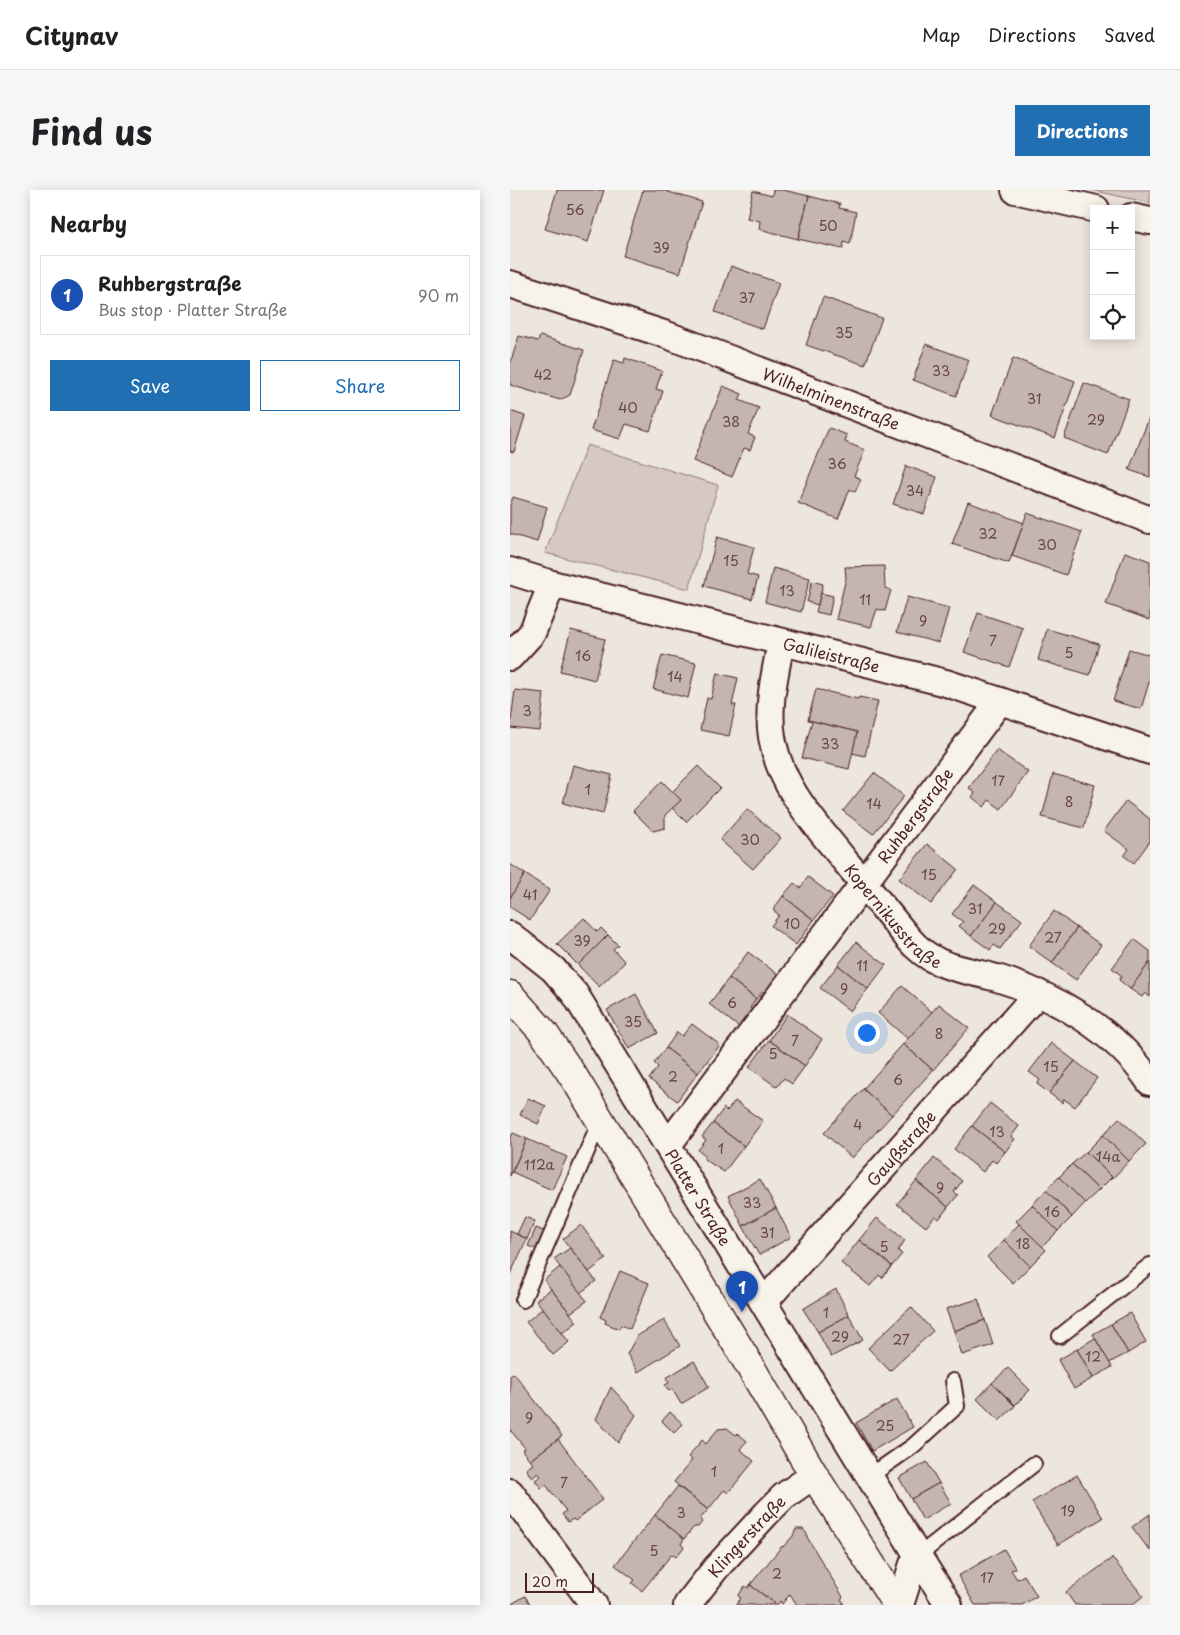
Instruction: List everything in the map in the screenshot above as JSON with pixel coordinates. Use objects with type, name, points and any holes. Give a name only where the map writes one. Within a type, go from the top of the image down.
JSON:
[{"type":"main road","points":[[510,995],[544,1032],[744,1356],[814,1475],[898,1605]]},
{"type":"street","points":[[1015,190],[1090,208]]},
{"type":"street","points":[[1135,218],[1150,221]]},
{"type":"street","name":"Wilhelminenstraße","points":[[510,284],[667,335],[1150,520]]},
{"type":"street","name":"Galileistraße","points":[[510,571],[552,584],[946,683],[1150,751]]},
{"type":"street","points":[[510,657],[532,633],[552,584]]},
{"type":"street","name":"Kopernikusstraße","points":[[781,642],[772,688],[772,736],[779,764],[786,780],[806,812],[918,950],[934,960],[953,968],[996,978],[1038,994],[1086,1020],[1119,1045],[1148,1074]]},
{"type":"street","name":"Ruhbergstraße","points":[[668,1146],[1000,701]]},
{"type":"street","name":"Platter Straße","points":[[510,935],[552,969],[575,994],[949,1605]]},
{"type":"street","name":"Gaußstraße","points":[[764,1302],[1038,994]]},
{"type":"street","name":"Klingerstraße","points":[[687,1605],[716,1568],[766,1514],[784,1496],[814,1475]]},
{"type":"street","points":[[510,1492],[594,1605]]},
{"type":"street","points":[[898,1605],[913,1564],[918,1556]]},
{"type":"lane","points":[[522,1300],[600,1121]]},
{"type":"lane","points":[[1060,1336],[1150,1266]]},
{"type":"lane","points":[[870,1476],[913,1446],[957,1406],[953,1381]]},
{"type":"lane","points":[[918,1556],[1034,1464]]},
{"type":"shaded area","points":[[1091,190],[1150,190],[1150,203]]},
{"type":"shaded area","points":[[587,445],[718,485],[689,589],[545,553]]},
{"type":"building","points":[[557,190],[604,190],[588,242],[545,229]]},
{"type":"building","points":[[643,190],[662,190],[702,202],[680,273],[623,256]]},
{"type":"building","points":[[773,190],[783,190],[809,196],[798,239],[759,229],[760,221],[747,218],[753,191],[772,196]]},
{"type":"building","points":[[809,196],[840,204],[839,208],[856,212],[850,244],[844,242],[843,249],[798,239]]},
{"type":"building","points":[[731,266],[779,283],[763,329],[715,312]]},
{"type":"building","points":[[823,297],[882,318],[865,365],[806,345]]},
{"type":"building","points":[[519,336],[538,341],[540,336],[584,350],[570,395],[560,400],[510,385],[510,364]]},
{"type":"building","points":[[926,344],[969,360],[956,396],[913,380]]},
{"type":"building","points":[[625,358],[662,371],[656,389],[663,391],[650,431],[626,424],[620,439],[591,430],[614,360],[624,363]]},
{"type":"building","points":[[1013,358],[1075,381],[1055,438],[992,415]]},
{"type":"building","points":[[1084,383],[1129,399],[1108,455],[1064,438]]},
{"type":"building","points":[[723,386],[742,394],[739,400],[759,408],[748,434],[755,437],[750,450],[744,448],[732,477],[693,461]]},
{"type":"building","points":[[510,411],[525,416],[514,452],[510,451]]},
{"type":"building","points":[[1150,419],[1150,477],[1129,470]]},
{"type":"building","points":[[829,428],[847,435],[845,442],[865,450],[854,476],[861,479],[855,492],[850,489],[838,519],[798,503]]},
{"type":"building","points":[[906,466],[937,477],[924,514],[893,504]]},
{"type":"building","points":[[513,497],[547,507],[537,542],[510,534],[510,506]]},
{"type":"building","points":[[968,502],[1024,523],[1009,563],[952,544]]},
{"type":"building","points":[[1027,513],[1082,532],[1066,575],[1012,556]]},
{"type":"building","points":[[717,537],[754,547],[747,574],[758,577],[752,599],[704,586]]},
{"type":"building","points":[[1125,552],[1150,561],[1150,620],[1106,604]]},
{"type":"building","points":[[884,566],[885,588],[891,590],[885,611],[877,609],[871,627],[836,619],[846,578],[845,567]]},
{"type":"building","points":[[773,568],[810,578],[801,612],[765,602]]},
{"type":"building","points":[[812,581],[823,584],[818,605],[807,602]]},
{"type":"building","points":[[821,593],[833,596],[829,615],[816,612]]},
{"type":"building","points":[[907,597],[949,608],[939,643],[897,632]]},
{"type":"building","points":[[978,613],[1023,628],[1009,667],[964,652]]},
{"type":"building","points":[[1047,629],[1099,644],[1090,675],[1038,660]]},
{"type":"building","points":[[571,630],[605,639],[595,680],[560,671]]},
{"type":"building","points":[[1129,649],[1150,655],[1150,679],[1141,709],[1113,701]]},
{"type":"building","points":[[662,655],[696,663],[688,698],[653,689]]},
{"type":"building","points":[[717,673],[738,678],[732,705],[736,705],[729,736],[700,730],[707,698],[711,699]]},
{"type":"building","points":[[816,689],[858,699],[859,697],[878,701],[865,756],[852,753],[857,732],[808,720]]},
{"type":"building","points":[[515,690],[544,693],[540,731],[510,728]]},
{"type":"building","points":[[812,721],[857,732],[849,769],[802,758]]},
{"type":"building","points":[[997,750],[1028,772],[1001,809],[989,800],[984,807],[972,797],[975,793],[969,788]]},
{"type":"building","points":[[573,765],[612,775],[603,814],[563,803]]},
{"type":"building","points":[[698,766],[720,788],[686,822],[672,808],[681,800],[672,792]]},
{"type":"building","points":[[874,773],[904,796],[873,834],[843,811]]},
{"type":"building","points":[[1053,774],[1095,785],[1084,828],[1042,817]]},
{"type":"building","points":[[662,781],[681,800],[665,815],[665,828],[653,831],[633,811]]},
{"type":"building","points":[[1126,801],[1150,819],[1150,841],[1134,863],[1124,856],[1129,849],[1104,831]]},
{"type":"building","points":[[747,809],[781,838],[753,869],[720,840]]},
{"type":"building","points":[[927,844],[958,869],[931,904],[899,879]]},
{"type":"building","points":[[510,864],[525,874],[510,898]]},
{"type":"building","points":[[525,874],[550,890],[530,920],[510,907],[510,898]]},
{"type":"building","points":[[808,877],[833,896],[814,920],[783,896],[794,883],[800,888]]},
{"type":"building","points":[[974,885],[997,902],[971,936],[959,926],[963,922],[952,914]]},
{"type":"building","points":[[783,896],[814,920],[796,945],[771,926],[779,915],[773,910]]},
{"type":"building","points":[[997,902],[1022,920],[1000,949],[994,945],[990,950],[971,936]]},
{"type":"building","points":[[1054,911],[1077,928],[1052,963],[1029,946]]},
{"type":"building","points":[[584,918],[597,932],[601,928],[608,935],[578,965],[557,944]]},
{"type":"building","points":[[1077,928],[1101,945],[1076,980],[1052,963]]},
{"type":"building","points":[[608,935],[618,945],[613,949],[625,962],[599,987],[578,965]]},
{"type":"building","points":[[1134,939],[1150,951],[1150,962],[1130,989],[1119,980],[1122,976],[1112,968]]},
{"type":"building","points":[[856,942],[886,965],[868,989],[838,965]]},
{"type":"building","points":[[748,952],[780,976],[767,994],[763,991],[756,999],[729,978]]},
{"type":"building","points":[[1150,962],[1150,997],[1145,993],[1142,997],[1130,989]]},
{"type":"building","points":[[838,965],[868,989],[850,1011],[820,988]]},
{"type":"building","points":[[729,978],[756,999],[750,1008],[753,1011],[740,1028],[709,1004]]},
{"type":"building","points":[[902,986],[932,1012],[908,1039],[878,1013]]},
{"type":"building","points":[[636,994],[658,1033],[629,1049],[607,1010]]},
{"type":"building","points":[[939,1004],[969,1028],[933,1070],[903,1044]]},
{"type":"building","points":[[787,1014],[822,1039],[805,1066],[769,1040]]},
{"type":"building","points":[[692,1024],[720,1045],[698,1073],[666,1048],[677,1032],[682,1036]]},
{"type":"building","points":[[769,1040],[805,1066],[792,1084],[784,1078],[777,1087],[749,1067]]},
{"type":"building","points":[[1051,1043],[1075,1061],[1049,1093],[1037,1084],[1040,1080],[1029,1072]]},
{"type":"building","points":[[903,1044],[933,1070],[892,1115],[863,1089]]},
{"type":"building","points":[[666,1048],[698,1073],[677,1101],[649,1079],[658,1067],[654,1063]]},
{"type":"building","points":[[1075,1061],[1097,1078],[1075,1107],[1064,1099],[1062,1103],[1049,1093]]},
{"type":"building","points":[[863,1089],[892,1115],[852,1158],[824,1133]]},
{"type":"building","points":[[528,1098],[546,1106],[538,1124],[520,1115]]},
{"type":"building","points":[[735,1101],[763,1121],[744,1146],[713,1123],[724,1108],[727,1111]]},
{"type":"building","points":[[990,1103],[1019,1126],[1011,1137],[1015,1139],[1005,1152],[972,1126]]},
{"type":"building","points":[[1119,1118],[1146,1144],[1129,1161],[1103,1135]]},
{"type":"building","points":[[713,1123],[744,1146],[724,1172],[704,1159],[705,1155],[698,1150],[706,1140],[702,1137]]},
{"type":"building","points":[[972,1126],[1005,1152],[996,1163],[992,1160],[983,1172],[954,1149]]},
{"type":"building","points":[[513,1133],[527,1139],[510,1176],[510,1138]]},
{"type":"building","points":[[1103,1135],[1129,1161],[1113,1178],[1086,1152]]},
{"type":"building","points":[[527,1139],[567,1157],[552,1190],[512,1172]]},
{"type":"building","points":[[1086,1152],[1112,1177],[1099,1190],[1072,1164]]},
{"type":"building","points":[[934,1158],[962,1181],[954,1192],[958,1195],[948,1207],[916,1181]]},
{"type":"building","points":[[1072,1164],[1099,1190],[1085,1203],[1059,1177]]},
{"type":"building","points":[[1059,1177],[1085,1203],[1072,1217],[1046,1190]]},
{"type":"building","points":[[760,1179],[776,1208],[743,1226],[728,1196]]},
{"type":"building","points":[[916,1181],[948,1207],[939,1219],[935,1216],[926,1227],[897,1204]]},
{"type":"building","points":[[1046,1190],[1072,1217],[1058,1231],[1032,1205]]},
{"type":"building","points":[[1032,1205],[1058,1231],[1042,1247],[1016,1221]]},
{"type":"building","points":[[776,1208],[791,1237],[759,1255],[743,1226]]},
{"type":"building","points":[[525,1217],[535,1221],[527,1239],[517,1234]]},
{"type":"building","points":[[877,1218],[905,1240],[898,1251],[902,1254],[892,1266],[859,1240]]},
{"type":"building","points":[[1019,1224],[1046,1250],[1030,1266],[1004,1240]]},
{"type":"building","points":[[581,1225],[606,1259],[589,1272],[563,1239]]},
{"type":"building","points":[[536,1228],[546,1232],[538,1250],[528,1246]]},
{"type":"building","points":[[510,1231],[527,1239],[510,1275]]},
{"type":"building","points":[[859,1240],[892,1266],[882,1278],[879,1275],[870,1286],[841,1263]]},
{"type":"building","points":[[1004,1240],[1030,1266],[1013,1283],[987,1257]]},
{"type":"building","points":[[570,1248],[596,1281],[580,1293],[554,1259]]},
{"type":"building","points":[[560,1267],[587,1301],[570,1313],[544,1280]]},
{"type":"building","points":[[620,1271],[649,1283],[630,1329],[621,1325],[619,1329],[605,1323],[606,1320],[600,1317]]},
{"type":"building","points":[[551,1289],[577,1322],[562,1333],[536,1300]]},
{"type":"building","points":[[836,1289],[849,1315],[818,1332],[803,1309]]},
{"type":"building","points":[[978,1299],[985,1320],[954,1331],[946,1309]]},
{"type":"building","points":[[911,1307],[933,1331],[890,1371],[868,1348]]},
{"type":"building","points":[[543,1308],[569,1342],[553,1355],[526,1322]]},
{"type":"building","points":[[1130,1313],[1146,1342],[1128,1353],[1111,1324]]},
{"type":"building","points":[[849,1315],[863,1340],[831,1357],[818,1332]]},
{"type":"building","points":[[664,1320],[680,1346],[638,1372],[627,1354],[637,1336]]},
{"type":"building","points":[[985,1320],[993,1345],[962,1355],[954,1331]]},
{"type":"building","points":[[1111,1324],[1128,1353],[1109,1363],[1093,1334]]},
{"type":"building","points":[[1095,1338],[1112,1367],[1093,1378],[1077,1349]]},
{"type":"building","points":[[1077,1349],[1093,1378],[1074,1389],[1058,1360]]},
{"type":"building","points":[[694,1361],[709,1387],[681,1404],[672,1389],[669,1391],[665,1385],[669,1383],[666,1378]]},
{"type":"building","points":[[1008,1368],[1030,1390],[1015,1405],[992,1383]]},
{"type":"building","points":[[514,1373],[562,1436],[530,1460],[522,1450],[525,1448],[510,1432],[510,1376]]},
{"type":"building","points":[[992,1383],[1015,1406],[999,1421],[977,1399]]},
{"type":"building","points":[[611,1387],[636,1415],[618,1443],[596,1419]]},
{"type":"building","points":[[897,1399],[913,1427],[872,1451],[856,1423]]},
{"type":"building","points":[[670,1412],[683,1424],[674,1433],[662,1421]]},
{"type":"building","points":[[727,1428],[747,1441],[740,1449],[754,1461],[728,1493],[724,1490],[708,1510],[674,1482],[692,1460],[688,1457],[702,1440],[706,1444],[718,1429]]},
{"type":"building","points":[[558,1439],[603,1499],[575,1521],[573,1519],[568,1522],[562,1514],[566,1511],[546,1485],[541,1488],[535,1480],[541,1476],[538,1473],[532,1478],[526,1469],[533,1464],[530,1460]]},
{"type":"building","points":[[927,1462],[939,1483],[911,1499],[899,1478]]},
{"type":"building","points":[[1077,1475],[1103,1518],[1058,1545],[1032,1502]]},
{"type":"building","points":[[939,1483],[951,1503],[923,1520],[911,1499]]},
{"type":"building","points":[[678,1486],[708,1510],[700,1519],[702,1522],[698,1527],[694,1527],[684,1539],[655,1515]]},
{"type":"building","points":[[1150,1514],[1150,1551],[1132,1527]]},
{"type":"building","points":[[655,1515],[684,1539],[681,1544],[684,1547],[676,1557],[672,1554],[642,1591],[632,1583],[635,1580],[615,1565]]},
{"type":"building","points":[[796,1529],[803,1529],[807,1534],[843,1597],[841,1599],[844,1603],[841,1605],[797,1605],[790,1594],[782,1604],[780,1601],[777,1605],[750,1585],[782,1546],[793,1536]]},
{"type":"building","points":[[1004,1549],[1015,1568],[1011,1570],[1017,1579],[1024,1575],[1037,1596],[1022,1605],[975,1605],[958,1576]]},
{"type":"building","points":[[1112,1558],[1143,1596],[1132,1605],[1075,1605],[1066,1592]]},
{"type":"building","points":[[750,1585],[777,1605],[736,1605],[741,1598],[738,1596],[745,1586],[748,1588]]},
{"type":"building","points":[[525,1596],[531,1605],[510,1605]]},
{"type":"place","name":"Ruhbergstraße","points":[[742,1312]]}]
